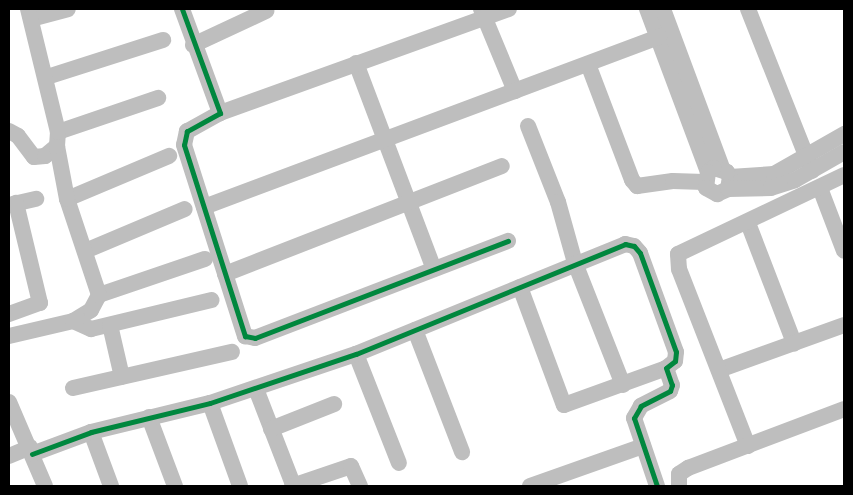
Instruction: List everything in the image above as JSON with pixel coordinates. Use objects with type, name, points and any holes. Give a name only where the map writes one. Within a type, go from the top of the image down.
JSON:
[{"type":"street","points":[[68,9],[30,14],[47,77],[67,199],[99,295]]},
{"type":"street","points":[[182,9],[193,45],[220,113]]},
{"type":"street","points":[[508,241],[249,338],[242,331],[184,139],[188,131],[220,113],[356,63],[483,13],[509,9]]},
{"type":"street","points":[[648,9],[718,178]]},
{"type":"street","points":[[663,9],[718,178]]},
{"type":"street","points":[[748,9],[810,164]]},
{"type":"street","points":[[193,45],[266,11]]},
{"type":"street","points":[[483,13],[515,91]]},
{"type":"street","points":[[204,207],[659,37]]},
{"type":"street","points":[[47,77],[163,40]]},
{"type":"street","points":[[356,63],[387,138],[434,269]]},
{"type":"street","points":[[588,64],[632,180],[637,186],[673,180],[718,178],[777,186],[810,164],[844,134]]},
{"type":"street","points":[[9,131],[18,136],[34,157],[45,156],[58,139],[158,98]]},
{"type":"street","points":[[528,126],[558,202],[575,263],[623,385]]},
{"type":"street","points":[[810,164],[844,152]]},
{"type":"street","points":[[67,199],[169,156]]},
{"type":"street","points":[[226,274],[502,166]]},
{"type":"street","points":[[748,446],[679,269],[678,254],[748,223],[844,175]]},
{"type":"street","points":[[820,188],[844,251]]},
{"type":"street","points":[[9,314],[40,303],[13,204],[36,198]]},
{"type":"street","points":[[85,251],[185,209]]},
{"type":"street","points":[[748,223],[794,343]]},
{"type":"street","points":[[9,456],[91,432],[210,403],[356,354],[575,263],[625,244],[634,246],[640,253],[676,352],[675,361],[666,368],[564,405],[520,286]]},
{"type":"street","points":[[9,336],[73,321],[91,310],[99,295],[205,259]]},
{"type":"street","points":[[73,321],[91,329],[212,300]]},
{"type":"street","points":[[110,324],[122,377]]},
{"type":"street","points":[[719,370],[844,325]]},
{"type":"street","points":[[415,330],[462,452]]},
{"type":"street","points":[[73,388],[232,352]]},
{"type":"street","points":[[356,354],[399,463]]},
{"type":"street","points":[[657,486],[635,426],[635,412],[670,391],[672,385],[666,368]]},
{"type":"street","points":[[256,388],[295,485],[346,466],[354,470],[360,486]]},
{"type":"street","points":[[9,402],[45,486]]},
{"type":"street","points":[[210,403],[240,486]]},
{"type":"street","points":[[271,429],[334,404]]},
{"type":"street","points":[[679,486],[677,480],[682,471],[844,409]]},
{"type":"street","points":[[149,417],[175,486]]},
{"type":"street","points":[[91,432],[111,486]]},
{"type":"street","points":[[530,486],[643,446]]},
{"type":"cycle path","points":[[182,9],[220,113],[187,131],[184,145],[245,336],[255,338],[508,241]]},
{"type":"cycle path","points":[[32,454],[91,432],[210,403],[356,354],[625,244],[634,246],[640,253],[676,352],[675,361],[666,368],[672,385],[670,391],[641,406],[634,418],[657,486]]}]
